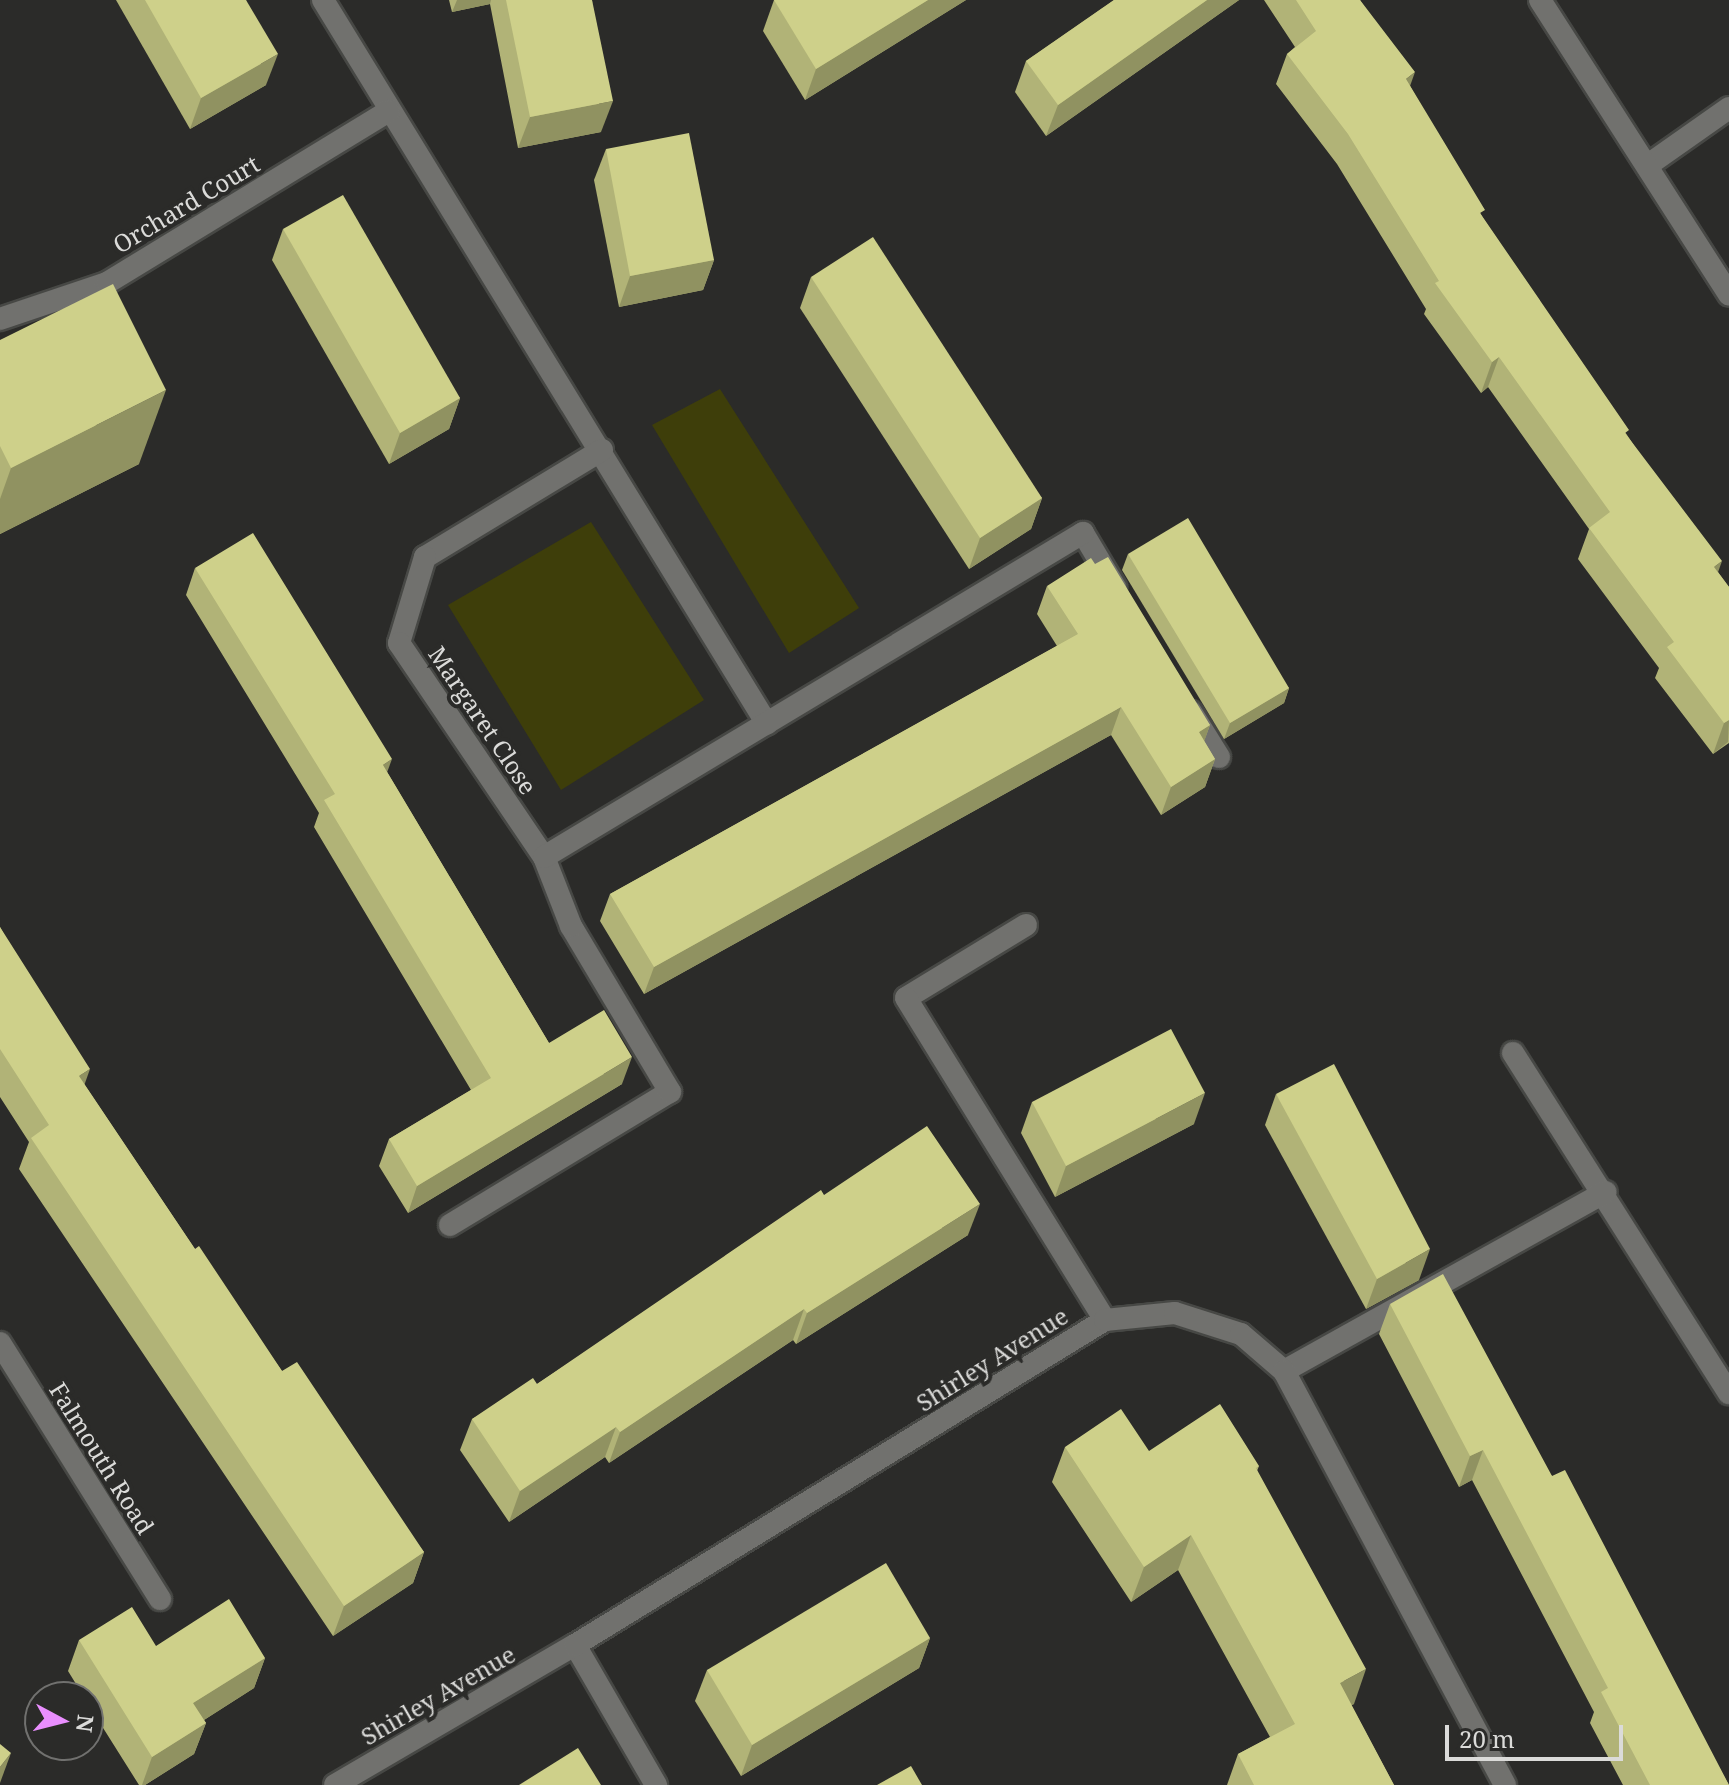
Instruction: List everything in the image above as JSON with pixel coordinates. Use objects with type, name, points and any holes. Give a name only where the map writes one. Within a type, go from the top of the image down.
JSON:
[{"type":"street","points":[[323,0],[602,450],[767,724]]},
{"type":"street","points":[[1540,0],[1729,294]]},
{"type":"street","points":[[1648,165],[1729,108]]},
{"type":"street","name":"Orchard Court","points":[[0,319],[107,283],[389,111]]},
{"type":"street","name":"Margaret Close","points":[[544,857],[399,643],[425,557],[602,450]]},
{"type":"street","points":[[450,1225],[670,1092],[571,926],[544,857],[1083,533],[1131,612]]},
{"type":"street","points":[[1179,691],[1219,757]]},
{"type":"street","points":[[1026,925],[906,998],[1105,1320]]},
{"type":"street","points":[[1513,1053],[1606,1192],[1729,1393]]},
{"type":"street","points":[[1284,1371],[1606,1192]]},
{"type":"street","name":"Shirley Avenue","points":[[335,1785],[575,1645],[1105,1320],[1175,1313],[1241,1334],[1284,1371],[1505,1785]]},
{"type":"street","name":"Falmouth Road","points":[[0,1343],[160,1599]]},
{"type":"street","points":[[575,1645],[656,1785]]},
{"type":"shaded area","points":[[720,389],[859,608],[789,653],[652,425]]},
{"type":"shaded area","points":[[591,522],[704,700],[561,790],[448,605]]},
{"type":"building","points":[[145,0],[246,0],[278,54],[201,98]]},
{"type":"building","points":[[506,0],[592,0],[613,101],[530,117]]},
{"type":"building","points":[[774,0],[928,0],[816,69]]},
{"type":"building","points":[[1114,0],[1207,0],[1058,105],[1026,61]]},
{"type":"building","points":[[1296,0],[1360,0],[1415,72],[1406,79],[1485,210],[1480,213],[1629,430],[1625,433],[1722,561],[1714,567],[1729,587],[1729,720],[1724,723],[1667,647],[1674,642],[1589,528],[1610,512],[1499,357],[1492,362],[1435,283],[1439,281],[1348,134],[1287,54],[1316,31]]},
{"type":"building","points":[[689,133],[714,260],[630,276],[606,149]]},
{"type":"building","points":[[343,195],[460,398],[400,433],[283,229]]},
{"type":"building","points":[[873,237],[1042,498],[980,538],[811,277]]},
{"type":"building","points":[[113,284],[166,390],[11,468],[0,446],[0,340]]},
{"type":"building","points":[[1188,518],[1289,688],[1230,723],[1128,554]]},
{"type":"building","points":[[253,533],[392,759],[383,765],[549,1043],[604,1010],[632,1057],[417,1186],[389,1139],[491,1078],[324,800],[335,794],[195,568]]},
{"type":"building","points":[[1108,557],[1210,725],[1199,732],[1215,759],[1171,787],[1121,707],[654,967],[610,894],[1078,634],[1047,586],[1091,558],[1095,564]]},
{"type":"building","points":[[0,927],[90,1069],[79,1076],[195,1249],[199,1246],[282,1371],[297,1362],[424,1552],[344,1606],[31,1138],[49,1125],[0,1049]]},
{"type":"building","points":[[1171,1029],[1205,1093],[1066,1166],[1032,1102]]},
{"type":"building","points":[[1334,1064],[1430,1249],[1377,1279],[1276,1094]]},
{"type":"building","points":[[927,1126],[980,1204],[807,1313],[804,1309],[620,1432],[616,1427],[520,1491],[472,1419],[533,1378],[537,1384],[821,1190],[824,1195]]},
{"type":"building","points":[[1443,1274],[1552,1476],[1565,1470],[1729,1785],[1650,1785],[1601,1692],[1608,1688],[1483,1450],[1470,1456],[1390,1304]]},
{"type":"building","points":[[1220,1404],[1259,1466],[1256,1468],[1366,1669],[1340,1683],[1394,1785],[1254,1785],[1238,1754],[1295,1724],[1191,1535],[1144,1567],[1065,1447],[1121,1409],[1149,1451]]},
{"type":"building","points":[[886,1563],[930,1638],[752,1745],[707,1670]]},
{"type":"building","points":[[229,1599],[265,1658],[193,1703],[206,1723],[152,1757],[79,1640],[132,1607],[156,1646]]},
{"type":"building","points":[[0,1744],[11,1753],[0,1767]]},
{"type":"building","points":[[578,1748],[601,1785],[519,1785]]},
{"type":"building","points":[[911,1766],[922,1785],[877,1785]]}]
